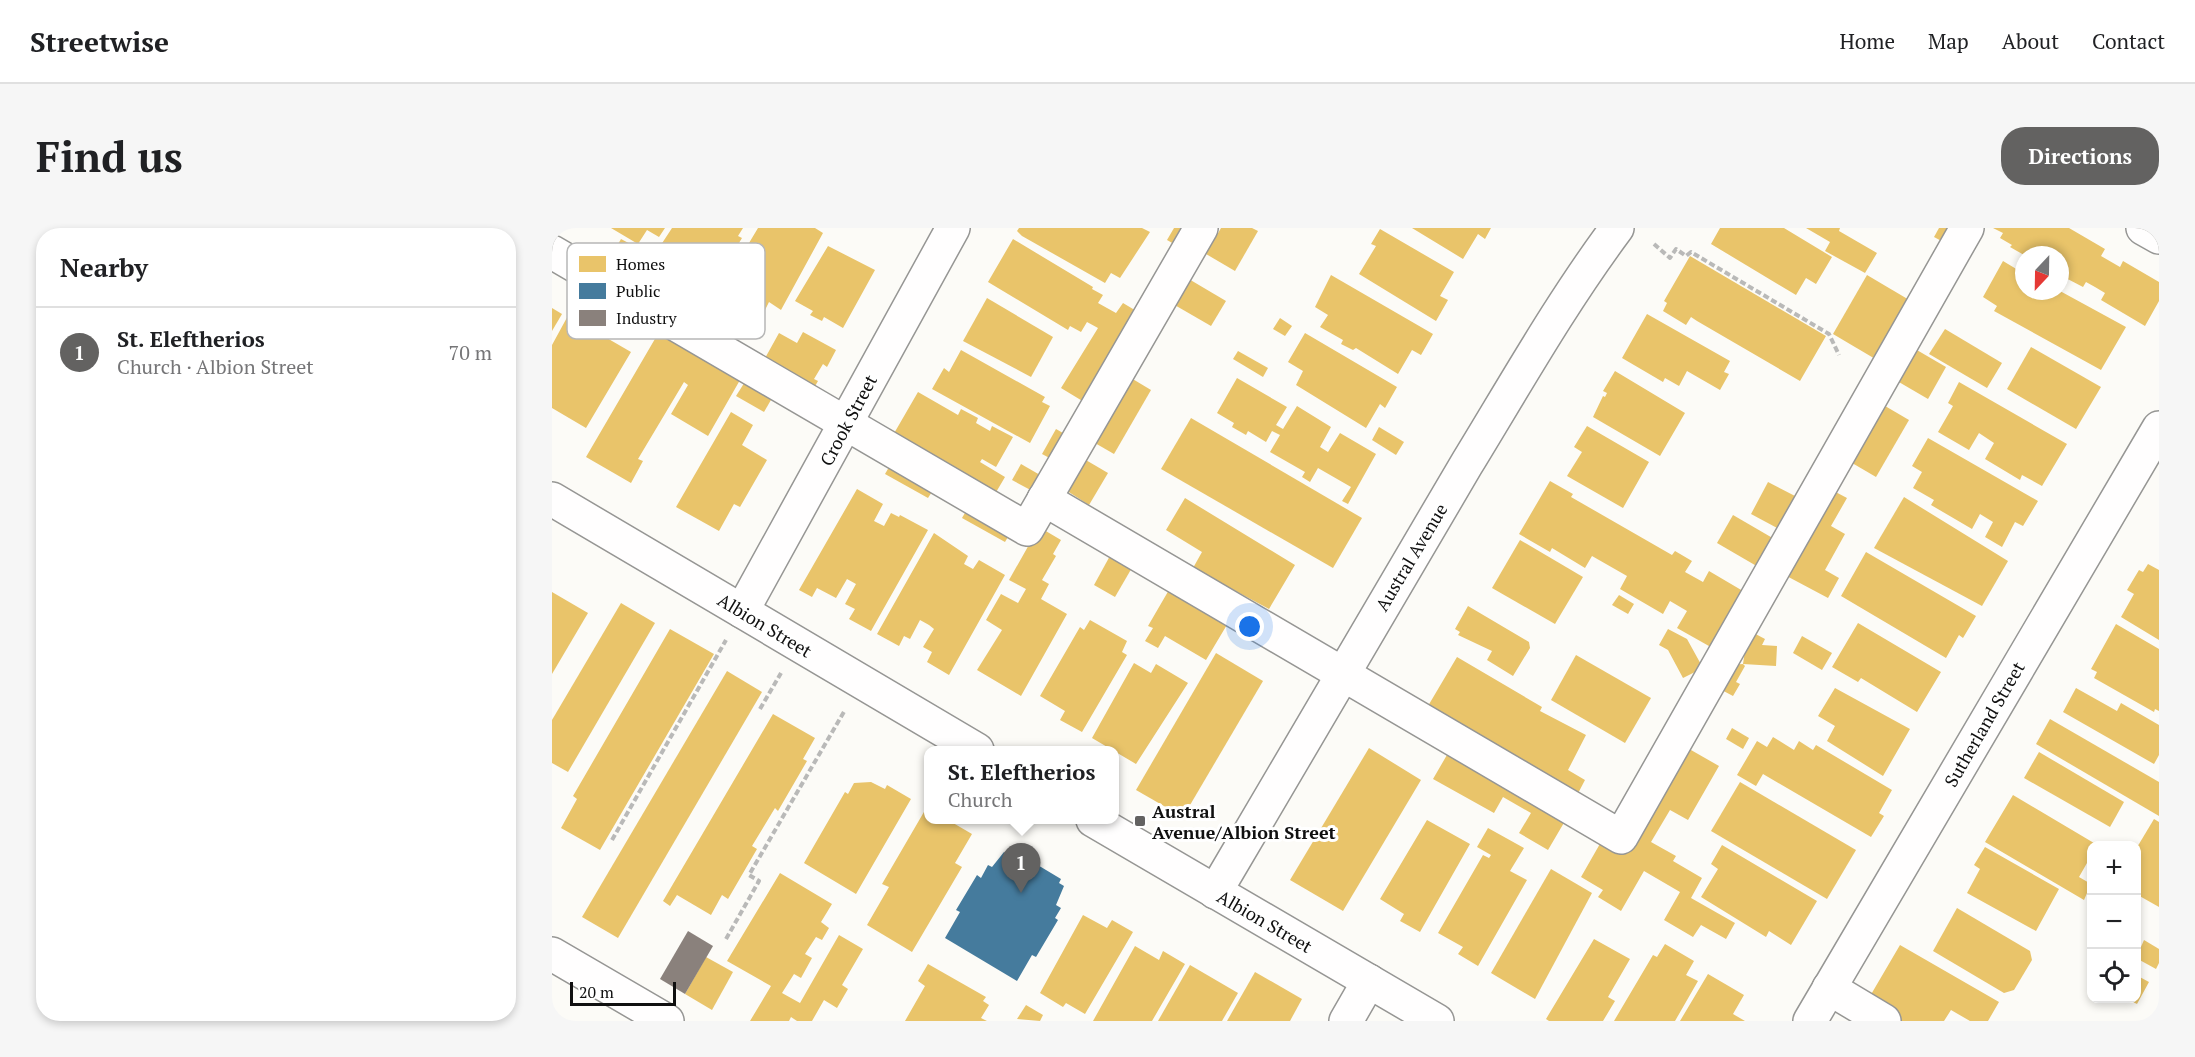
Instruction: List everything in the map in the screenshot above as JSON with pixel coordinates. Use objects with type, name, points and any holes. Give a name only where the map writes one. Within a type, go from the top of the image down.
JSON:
[{"type":"street","points":[[699,339],[1027,529],[1201,228]]},
{"type":"street","name":"Austral Avenue","points":[[1215,891],[1341,673],[1578,281],[1617,228]]},
{"type":"street","points":[[1044,499],[1622,837],[1967,228]]},
{"type":"street","points":[[2143,228],[2159,237]]},
{"type":"street","name":"Crook Street","points":[[735,623],[845,425],[943,232]]},
{"type":"street","points":[[552,252],[567,261]]},
{"type":"street","name":"Sutherland Street","points":[[1810,1021],[2159,428]]},
{"type":"street","name":"Albion Street","points":[[552,499],[735,623],[969,746]]},
{"type":"street","name":"Albion Street","points":[[1101,824],[1437,1021]]},
{"type":"street","points":[[552,954],[667,1021]]},
{"type":"street","points":[[1346,1021],[1369,981]]},
{"type":"street","points":[[1829,988],[1884,1021]]},
{"type":"path","points":[[1654,244],[1671,258],[1676,249],[1686,256],[1691,252],[1829,334],[1839,355]]},
{"type":"path","points":[[612,840],[735,623]]},
{"type":"path","points":[[760,709],[783,669]]},
{"type":"path","points":[[726,939],[759,881],[749,875],[847,706]]},
{"type":"building: Homes","points":[[611,228],[665,228],[659,237],[647,230],[639,243]]},
{"type":"building: Homes","points":[[672,228],[743,228],[738,236],[742,238],[739,243],[662,243]]},
{"type":"building: Homes","points":[[758,228],[815,228],[823,233],[781,310],[769,302],[765,310],[765,243],[749,243]]},
{"type":"building: Homes","points":[[1019,228],[1142,228],[1150,232],[1120,278],[1111,273],[1105,283],[1022,236],[1017,231]]},
{"type":"building: Homes","points":[[1174,228],[1193,228],[1181,248],[1167,240]]},
{"type":"building: Homes","points":[[1221,228],[1252,228],[1258,231],[1235,271],[1206,254]]},
{"type":"building: Homes","points":[[1412,228],[1491,228],[1485,239],[1478,234],[1463,259]]},
{"type":"building: Homes","points":[[1720,228],[1784,228],[1832,257],[1816,284],[1806,278],[1796,295],[1711,244]]},
{"type":"building: Homes","points":[[1806,228],[1840,228],[1839,231],[1877,253],[1865,273],[1825,251],[1830,242]]},
{"type":"building: Homes","points":[[1939,228],[1959,228],[1949,245],[1934,237]]},
{"type":"building: Homes","points":[[1993,228],[2069,228],[2105,249],[2101,256],[2120,267],[2123,261],[2159,282],[2159,301],[2145,326],[2101,300],[2105,293],[2086,282],[2083,287],[2069,280],[2069,246],[2015,246],[2015,250],[2010,247],[2012,245],[2000,238],[2003,233]]},
{"type":"building: Homes","points":[[1380,229],[1454,272],[1440,296],[1448,300],[1436,321],[1359,274],[1376,246],[1371,244]]},
{"type":"building: Homes","points":[[1013,239],[1093,287],[1092,289],[1103,295],[1098,303],[1116,313],[1123,303],[1143,315],[1089,405],[1061,388],[1098,328],[1087,322],[1081,332],[1070,326],[1068,330],[988,282]]},
{"type":"building: Homes","points":[[828,246],[875,270],[843,328],[824,317],[822,321],[810,315],[813,311],[795,301]]},
{"type":"building: Homes","points":[[1690,256],[1826,336],[1800,381],[1691,317],[1686,325],[1663,311],[1667,303],[1664,301]]},
{"type":"building: Homes","points":[[2003,261],[2015,268],[2015,300],[2069,300],[2069,296],[2126,327],[2101,370],[1994,311],[1997,306],[1983,297]]},
{"type":"building: Homes","points":[[1182,275],[1226,301],[1211,326],[1166,300]]},
{"type":"building: Homes","points":[[1331,275],[1433,334],[1421,355],[1412,350],[1398,374],[1356,348],[1353,350],[1341,344],[1343,340],[1320,327],[1328,315],[1315,307]]},
{"type":"building: Homes","points":[[1867,275],[1916,304],[1882,363],[1833,334]]},
{"type":"building: Homes","points":[[987,298],[1053,337],[1031,377],[963,341]]},
{"type":"building: Homes","points":[[552,308],[562,314],[552,331]]},
{"type":"building: Homes","points":[[1647,314],[1730,361],[1724,372],[1729,374],[1720,390],[1687,371],[1679,386],[1665,378],[1663,382],[1622,358]]},
{"type":"building: Homes","points":[[567,318],[567,339],[609,339],[631,352],[586,428],[552,408],[552,345]]},
{"type":"building: Homes","points":[[1280,318],[1292,326],[1285,336],[1273,329]]},
{"type":"building: Homes","points":[[1945,329],[2002,363],[1987,388],[1929,354]]},
{"type":"building: Homes","points":[[803,332],[836,350],[827,367],[823,364],[814,379],[818,381],[810,395],[764,360],[779,333],[797,343]]},
{"type":"building: Homes","points":[[1305,333],[1397,387],[1385,408],[1380,404],[1366,428],[1296,385],[1303,371],[1288,362]]},
{"type":"building: Homes","points":[[655,339],[671,339],[740,380],[708,436],[671,414],[688,385],[684,382],[638,459],[643,461],[631,483],[586,457]]},
{"type":"building: Homes","points":[[1910,346],[1946,367],[1928,399],[1892,378]]},
{"type":"building: Homes","points":[[2031,347],[2101,387],[2076,429],[2007,389]]},
{"type":"building: Homes","points":[[961,350],[1045,397],[1042,402],[1050,406],[1030,443],[932,389],[944,368],[949,372]]},
{"type":"building: Homes","points":[[1238,351],[1268,368],[1263,377],[1233,359]]},
{"type":"building: Homes","points":[[1615,371],[1685,413],[1660,456],[1593,417],[1603,396],[1605,397],[1607,393],[1603,391]]},
{"type":"building: Homes","points":[[1126,375],[1151,390],[1114,454],[1088,439]]},
{"type":"building: Homes","points":[[748,377],[775,393],[764,412],[736,396]]},
{"type":"building: Homes","points":[[1237,378],[1287,407],[1276,425],[1283,429],[1297,406],[1331,427],[1320,447],[1328,452],[1340,433],[1376,454],[1348,504],[1342,501],[1351,487],[1318,468],[1310,482],[1302,477],[1305,472],[1270,452],[1280,435],[1272,431],[1266,442],[1248,431],[1246,435],[1232,427],[1234,423],[1217,413]]},
{"type":"building: Homes","points":[[1959,382],[2067,444],[2042,486],[2022,475],[2020,480],[1985,459],[1994,443],[1979,433],[1969,450],[1938,432],[1953,406],[1948,403]]},
{"type":"building: Homes","points":[[918,392],[958,415],[961,409],[978,418],[976,423],[990,431],[992,426],[1013,437],[996,467],[982,459],[980,462],[1005,477],[995,494],[889,442]]},
{"type":"building: Homes","points":[[1880,403],[1909,420],[1876,477],[1847,460]]},
{"type":"building: Homes","points":[[731,412],[753,425],[742,445],[767,460],[740,507],[734,504],[719,531],[676,507]]},
{"type":"building: Homes","points":[[1191,418],[1362,518],[1333,568],[1161,469]]},
{"type":"building: Homes","points":[[1587,426],[1649,462],[1623,508],[1567,476],[1582,452],[1574,447]]},
{"type":"building: Homes","points":[[1379,427],[1404,442],[1396,455],[1372,440]]},
{"type":"building: Homes","points":[[1056,429],[1070,437],[1057,462],[1042,454]]},
{"type":"building: Homes","points":[[1928,438],[2038,501],[2023,526],[2015,522],[2002,547],[1985,537],[1993,522],[1980,514],[1972,529],[1931,505],[1934,500],[1913,488],[1922,472],[1912,466]]},
{"type":"building: Homes","points":[[1079,456],[1108,473],[1089,505],[1061,487]]},
{"type":"building: Homes","points":[[892,462],[935,487],[928,498],[885,474]]},
{"type":"building: Homes","points":[[1021,464],[1047,479],[1038,494],[1012,480]]},
{"type":"building: Homes","points":[[1550,481],[1573,494],[1571,497],[1672,555],[1675,551],[1692,561],[1685,572],[1703,582],[1709,571],[1748,594],[1716,650],[1677,628],[1687,611],[1670,601],[1663,614],[1620,589],[1627,576],[1592,556],[1585,568],[1552,548],[1550,552],[1519,534]]},
{"type":"building: Homes","points":[[1768,482],[1797,497],[1779,529],[1751,514]]},
{"type":"building: Homes","points":[[1828,488],[1847,498],[1831,526],[1845,534],[1825,570],[1839,578],[1828,598],[1781,573]]},
{"type":"building: Homes","points":[[857,489],[883,504],[874,521],[884,526],[891,513],[899,517],[900,515],[928,530],[871,631],[849,619],[855,609],[845,604],[856,584],[847,579],[836,598],[817,588],[812,597],[799,590]]},
{"type":"building: Homes","points":[[1904,497],[2008,561],[1982,606],[1874,548]]},
{"type":"building: Homes","points":[[1185,498],[1295,565],[1269,609],[1193,568],[1202,552],[1166,530]]},
{"type":"building: Homes","points":[[969,506],[1012,530],[1005,542],[962,518]]},
{"type":"building: Homes","points":[[1733,515],[1776,540],[1760,568],[1717,543]]},
{"type":"building: Homes","points":[[1039,527],[1061,540],[1053,554],[1056,556],[1042,580],[1049,584],[1041,599],[1067,614],[1021,696],[977,670],[1002,630],[986,620],[1001,594],[1018,603],[1026,589],[1009,580]]},
{"type":"building: Homes","points":[[934,533],[968,556],[964,564],[973,569],[979,560],[1005,575],[949,675],[927,662],[932,652],[923,647],[934,629],[929,625],[920,620],[910,639],[904,636],[899,646],[877,634]]},
{"type":"building: Homes","points":[[1520,540],[1583,577],[1555,624],[1492,588]]},
{"type":"building: Homes","points":[[1866,552],[1976,616],[1963,638],[1959,635],[1946,658],[1841,596]]},
{"type":"building: Homes","points":[[1111,554],[1133,566],[1115,597],[1094,585]]},
{"type":"building: Homes","points":[[2148,564],[2159,570],[2159,640],[2121,617],[2134,594],[2127,590],[2139,570],[2143,572]]},
{"type":"building: Homes","points":[[1173,583],[1231,618],[1206,660],[1165,636],[1158,648],[1145,641],[1153,628],[1148,626]]},
{"type":"building: Homes","points":[[552,592],[588,613],[552,674]]},
{"type":"building: Homes","points":[[1619,595],[1634,604],[1628,614],[1612,605]]},
{"type":"building: Homes","points":[[621,603],[655,623],[568,772],[552,763],[552,720]]},
{"type":"building: Homes","points":[[1468,606],[1529,642],[1530,648],[1513,676],[1487,660],[1492,651],[1458,635],[1460,632],[1455,629]]},
{"type":"building: Homes","points":[[1090,620],[1127,641],[1122,652],[1127,655],[1082,732],[1060,720],[1065,711],[1040,696],[1080,627],[1084,630]]},
{"type":"building: Homes","points":[[1858,623],[1941,672],[1917,712],[1861,678],[1858,682],[1832,667]]},
{"type":"building: Homes","points":[[2116,624],[2159,649],[2159,711],[2155,709],[2154,712],[2094,678],[2097,672],[2091,669]]},
{"type":"building: Homes","points":[[670,629],[714,654],[600,850],[561,828],[577,799],[573,796]]},
{"type":"building: Homes","points":[[1668,629],[1687,639],[1703,668],[1683,678],[1668,650],[1659,645]]},
{"type":"building: Homes","points":[[1748,630],[1765,639],[1762,645],[1777,646],[1776,666],[1743,664]]},
{"type":"building: Homes","points":[[1802,636],[1832,653],[1822,670],[1793,653]]},
{"type":"building: Homes","points":[[1216,653],[1263,681],[1183,817],[1136,790]]},
{"type":"building: Homes","points":[[1576,655],[1651,698],[1625,743],[1551,700]]},
{"type":"building: Homes","points":[[1457,657],[1542,707],[1540,711],[1586,735],[1568,770],[1585,780],[1574,801],[1428,706]]},
{"type":"building: Homes","points":[[1134,663],[1151,673],[1156,664],[1188,683],[1136,764],[1119,754],[1119,746],[1106,746],[1092,738]]},
{"type":"building: Homes","points":[[1743,664],[1745,666],[1736,682],[1740,684],[1733,696],[1716,687],[1728,665]]},
{"type":"building: Homes","points":[[727,671],[762,692],[618,938],[582,917]]},
{"type":"building: Homes","points":[[1835,688],[1910,729],[1883,776],[1827,741],[1835,726],[1818,716]]},
{"type":"building: Homes","points":[[2076,688],[2117,711],[2121,703],[2159,725],[2159,755],[2154,764],[2063,712]]},
{"type":"building: Homes","points":[[773,714],[815,738],[803,759],[807,761],[778,811],[775,808],[752,846],[757,849],[728,899],[722,895],[711,915],[677,895],[670,906],[663,901]]},
{"type":"building: Homes","points":[[2050,719],[2159,782],[2159,816],[2036,744]]},
{"type":"building: Homes","points":[[1732,728],[1749,738],[1743,749],[1726,739]]},
{"type":"building: Homes","points":[[1773,737],[1794,750],[1799,741],[1813,750],[1816,745],[1892,790],[1879,813],[1884,816],[1871,837],[1763,774],[1756,786],[1737,775],[1757,741],[1767,747]]},
{"type":"building: Homes","points":[[1684,746],[1719,766],[1688,820],[1670,810],[1651,842],[1676,856],[1673,861],[1702,878],[1691,898],[1735,923],[1726,939],[1701,925],[1693,937],[1664,920],[1680,892],[1644,871],[1621,911],[1598,897],[1603,890],[1581,877],[1601,842],[1622,854]]},
{"type":"building: Homes","points":[[1369,748],[1421,780],[1343,911],[1290,880]]},
{"type":"building: Homes","points":[[1451,748],[1565,821],[1548,850],[1519,833],[1531,813],[1503,797],[1494,813],[1433,779]]},
{"type":"building: Homes","points":[[2039,752],[2124,802],[2110,827],[2024,778]]},
{"type":"building: Homes","points":[[871,782],[885,789],[887,785],[911,799],[856,894],[804,863],[845,792],[848,794],[854,783]]},
{"type":"building: Homes","points":[[1740,782],[1856,850],[1827,899],[1711,831]]},
{"type":"building: Homes","points":[[2013,795],[2091,841],[2087,841],[2087,863],[2079,877],[2087,882],[2087,893],[2084,900],[1985,842]]},
{"type":"building: Homes","points":[[924,812],[924,824],[955,824],[972,834],[955,863],[962,867],[912,952],[867,925],[889,887],[882,884]]},
{"type":"building: Homes","points":[[2154,819],[2159,822],[2159,907],[2141,897],[2141,841]]},
{"type":"building: Homes","points":[[1427,820],[1470,844],[1420,932],[1400,921],[1404,914],[1380,899]]},
{"type":"building: Homes","points":[[1488,828],[1524,848],[1510,871],[1527,880],[1478,966],[1458,954],[1463,947],[1438,933],[1483,855],[1489,858],[1491,855],[1477,847]]},
{"type":"building: Homes","points":[[1722,845],[1817,901],[1791,945],[1769,931],[1766,937],[1701,897],[1718,869],[1711,864]]},
{"type":"building: Homes","points":[[1985,847],[2059,889],[2036,931],[1967,893],[1980,869],[1974,865]]},
{"type":"building: Homes","points":[[1551,869],[1592,893],[1535,999],[1491,973]]},
{"type":"building: Homes","points":[[780,873],[832,904],[821,922],[829,928],[822,940],[816,937],[805,954],[812,958],[801,978],[794,974],[782,993],[800,1003],[839,935],[863,949],[842,985],[848,989],[837,1008],[824,1000],[812,1021],[797,1021],[791,1017],[789,1021],[750,1021],[771,986],[727,961]]},
{"type":"building: Homes","points":[[1957,908],[2030,951],[2032,960],[2014,990],[2004,993],[1933,951]]},
{"type":"building: Homes","points":[[1083,915],[1107,928],[1112,920],[1133,932],[1085,1014],[1066,1003],[1063,1007],[1040,993]]},
{"type":"building: Homes","points":[[1594,939],[1630,959],[1608,997],[1615,1001],[1603,1021],[1549,1021],[1546,1019]]},
{"type":"building: Homes","points":[[2144,940],[2159,949],[2159,963],[2156,969],[2141,961],[2141,947]]},
{"type":"building: Homes","points":[[1665,944],[1694,961],[1686,975],[1698,981],[1675,1021],[1614,1021],[1653,955],[1657,957]]},
{"type":"building: Homes","points":[[1900,945],[1999,1002],[1988,1021],[1970,1021],[1951,1010],[1944,1021],[1897,1021],[1866,1003]]},
{"type":"building: Homes","points":[[1135,946],[1159,960],[1163,951],[1185,964],[1152,1021],[1093,1021]]},
{"type":"building: Homes","points":[[706,957],[733,972],[712,1010],[685,994]]},
{"type":"building: Homes","points":[[928,964],[986,997],[983,1001],[989,1005],[981,1018],[987,1021],[905,1021],[925,986],[918,981]]},
{"type":"building: Homes","points":[[1190,965],[1238,993],[1222,1021],[1158,1021]]},
{"type":"building: Homes","points":[[1255,972],[1302,999],[1290,1021],[1227,1021]]},
{"type":"building: Homes","points":[[1708,974],[1744,995],[1733,1014],[1745,1021],[1680,1021]]},
{"type":"building: Homes","points":[[2141,978],[2149,982],[2141,997]]},
{"type":"building: Homes","points":[[1026,1005],[1043,1015],[1040,1021],[1017,1019]]},
{"type":"building: Public","points":[[1011,849],[1061,879],[1059,883],[1064,886],[1056,905],[1061,908],[1055,918],[1058,920],[1036,957],[1032,955],[1017,981],[945,938],[960,912],[956,910],[977,875],[981,878],[988,865],[992,867],[1004,852],[1008,855]]},
{"type":"building: Industry","points":[[688,931],[713,946],[685,994],[660,979]]},
{"type":"place","name":"Austral Avenue/Albion Street","points":[[1140,821]]},
{"type":"place","name":"St. Eleftherios","points":[[1021,893]]}]
